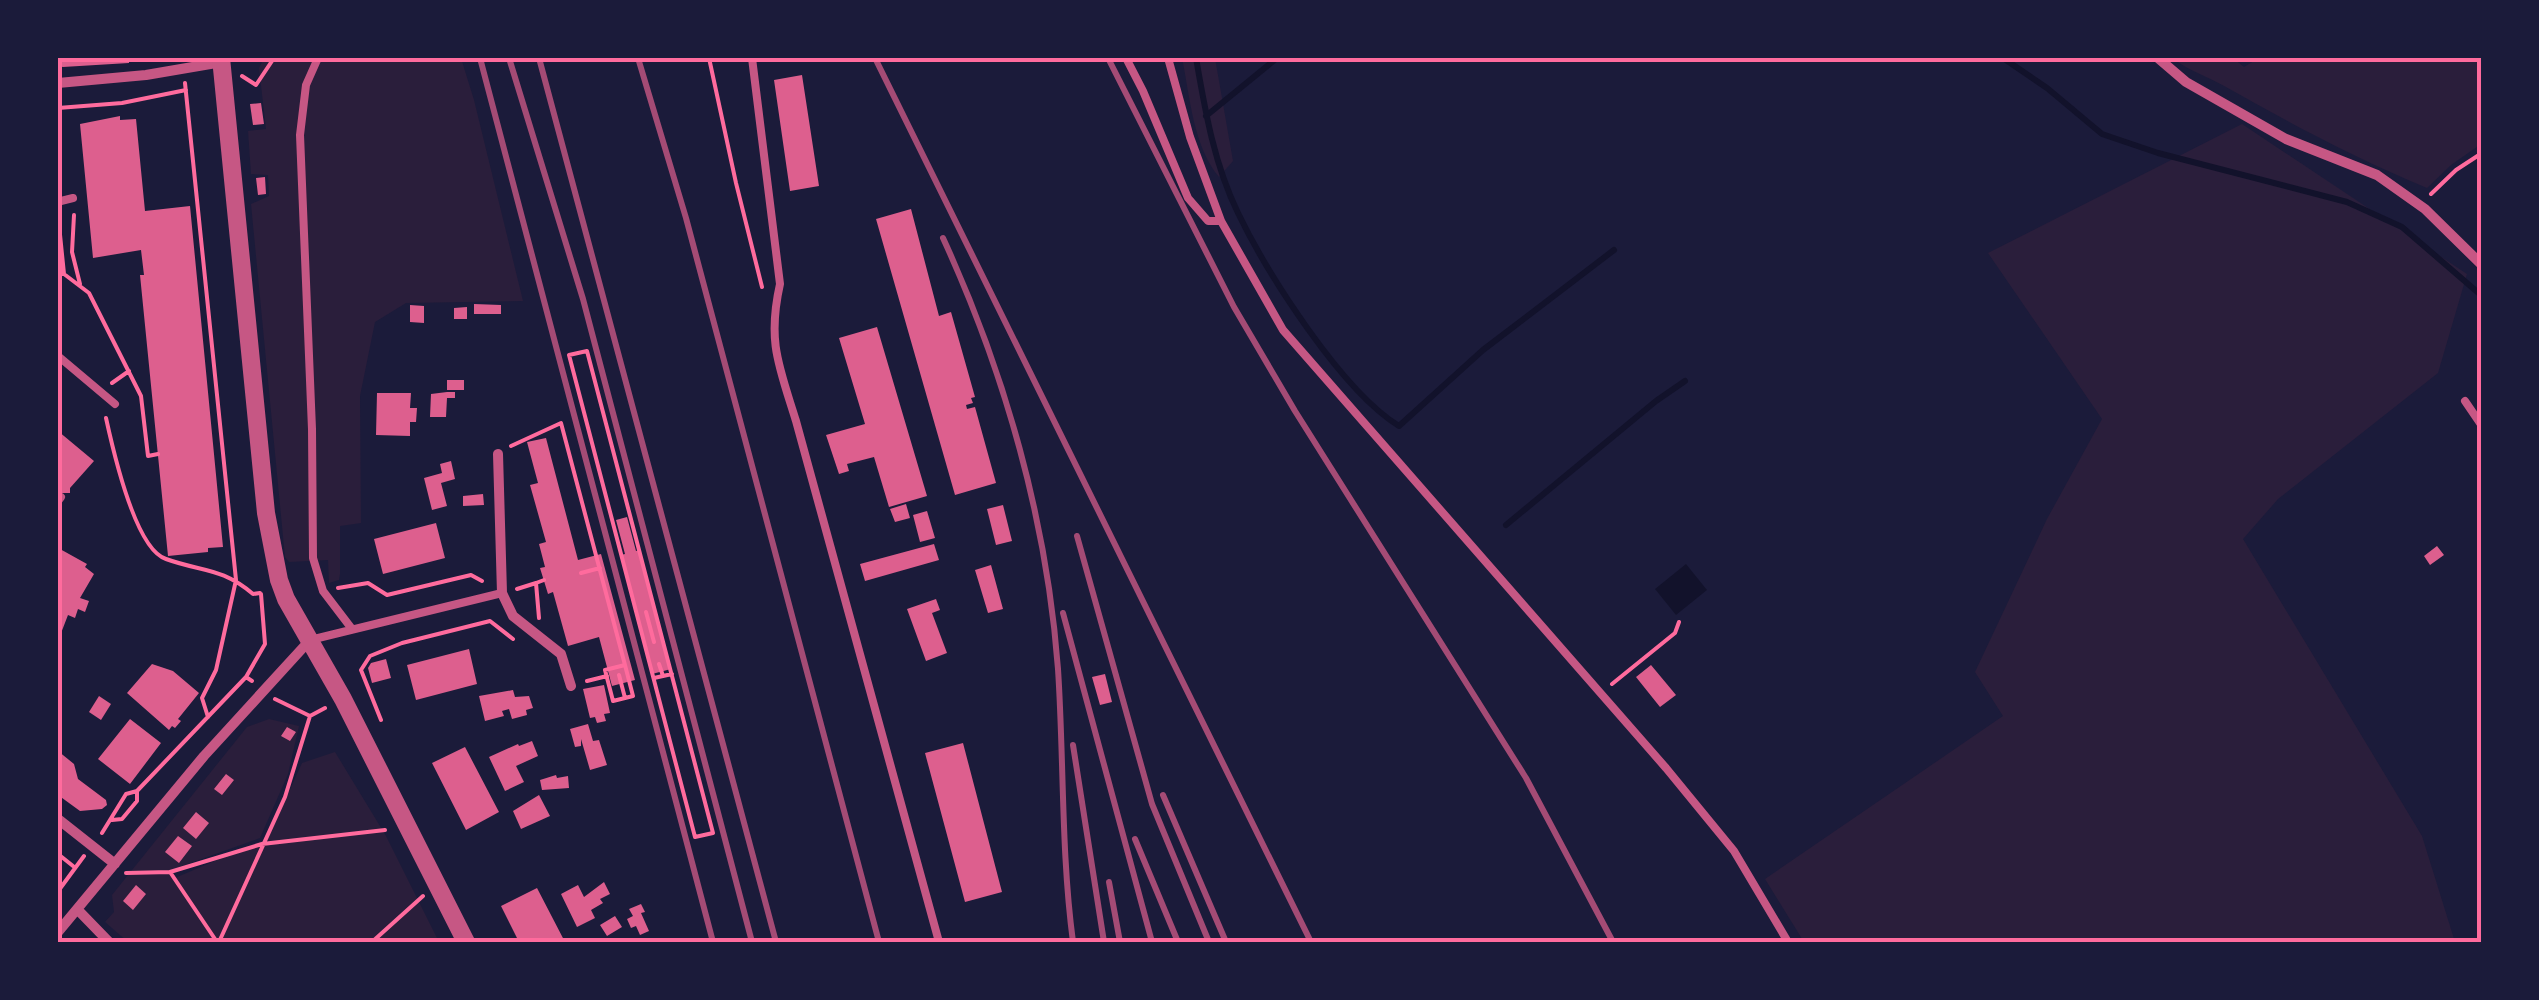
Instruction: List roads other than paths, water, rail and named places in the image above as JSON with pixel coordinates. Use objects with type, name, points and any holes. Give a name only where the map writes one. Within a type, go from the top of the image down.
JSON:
[{"type":"street","points":[[2158,58],[2186,82],[2270,129],[2377,175],[2421,205],[2482,264]]},
{"type":"street","points":[[58,83],[222,66],[266,513],[279,580],[466,942]]},
{"type":"street","points":[[498,454],[502,593],[513,616],[561,654],[572,686]]},
{"type":"street","points":[[58,932],[204,756],[310,640]]},
{"type":"street","points":[[58,819],[114,864]]},
{"type":"street","points":[[77,909],[109,942]]},
{"type":"lane","points":[[318,58],[306,85],[300,135],[313,558],[323,590],[352,629]]},
{"type":"lane","points":[[752,58],[780,284],[772,318],[774,351],[939,942]]},
{"type":"lane","points":[[1126,58],[1188,198],[1208,220],[1221,221]]},
{"type":"lane","points":[[1168,58],[1190,137],[1221,221],[1283,330],[1734,850],[1788,942]]},
{"type":"lane","points":[[59,205],[73,198]]},
{"type":"lane","points":[[58,356],[114,404]]},
{"type":"lane","points":[[2465,401],[2482,426]]},
{"type":"lane","points":[[310,640],[502,593]]},
{"type":"waterway","points":[[1196,58],[1217,156],[1251,239],[1331,360],[1354,387],[1399,426],[1483,350],[1614,250]]},
{"type":"waterway","points":[[1206,116],[1277,58]]},
{"type":"waterway","points":[[2003,58],[2102,134],[2158,153],[2347,202],[2402,227],[2482,296]]},
{"type":"waterway","points":[[1506,525],[1685,381]]},
{"type":"railway","points":[[480,58],[713,942]]},
{"type":"railway","points":[[509,58],[583,299],[752,942]]},
{"type":"railway","points":[[539,58],[776,942]]},
{"type":"railway","points":[[638,58],[686,218],[879,942]]},
{"type":"railway","points":[[875,58],[1311,942]]},
{"type":"railway","points":[[1108,58],[1234,307],[1526,778],[1613,942]]},
{"type":"railway","points":[[943,238],[1004,395],[1044,558],[1058,669],[1073,942]]},
{"type":"railway","points":[[1077,536],[1152,804],[1209,942]]},
{"type":"railway","points":[[1063,613],[1152,942]]},
{"type":"railway","points":[[1073,745],[1104,942]]},
{"type":"railway","points":[[1163,795],[1226,942]]},
{"type":"railway","points":[[1135,839],[1178,942]]},
{"type":"railway","points":[[1109,882],[1120,942]]}]
